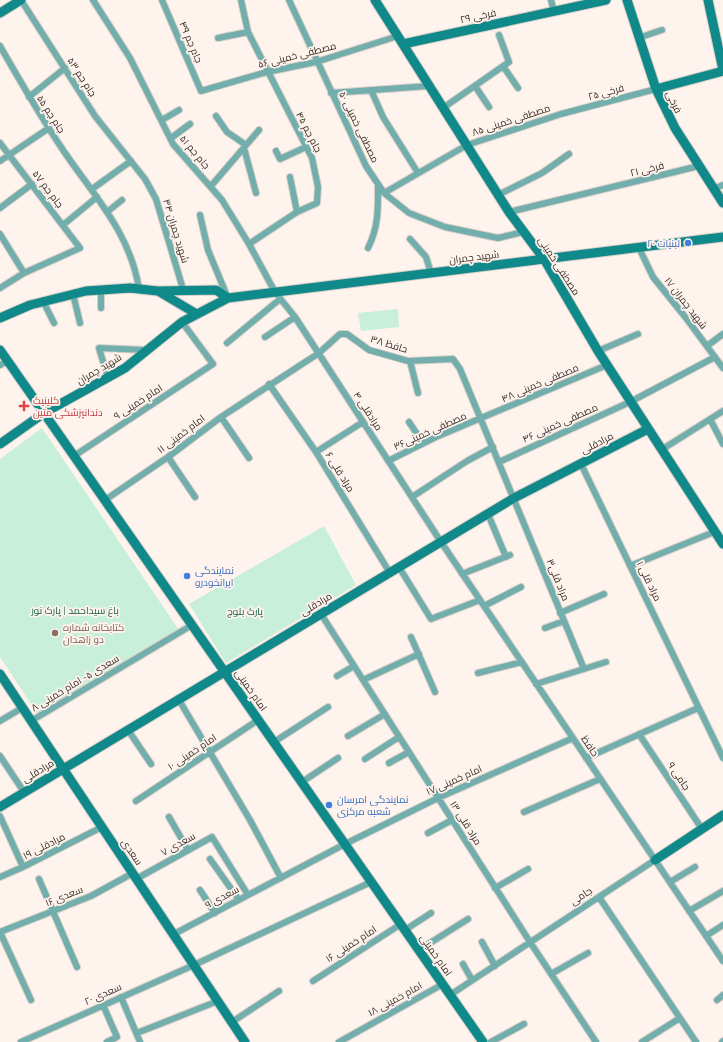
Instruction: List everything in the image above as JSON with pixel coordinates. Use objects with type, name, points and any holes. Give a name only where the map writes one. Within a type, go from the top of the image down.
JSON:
[{"type":"street","points":[[0,13],[21,0]]},
{"type":"street","name":"جام جم ۵۳","points":[[21,0],[95,116],[131,161]]},
{"type":"street","name":"جام جم ۵۱","points":[[93,0],[130,58],[171,138],[184,158],[211,186],[222,200],[250,244],[278,295]]},
{"type":"street","name":"جام جم ۴۹","points":[[162,0],[201,91]]},
{"type":"street","name":"جام جم ۴۵","points":[[241,0],[248,32],[266,72],[312,158],[318,187],[317,203],[297,212],[250,244]]},
{"type":"street","name":"مصطفی خمینی ۵۰","points":[[289,0],[316,62],[366,166],[384,193],[408,213],[445,227],[498,238],[523,232]]},
{"type":"street","name":"مصطفی خمینی","points":[[375,0],[509,212],[544,259],[630,402],[723,544]]},
{"type":"street","points":[[551,0],[554,12]]},
{"type":"street","name":"فرخی ۲۹","points":[[400,40],[554,12],[606,0]]},
{"type":"street","name":"فرخی","points":[[627,0],[638,38],[656,89],[675,128],[723,203]]},
{"type":"street","points":[[656,89],[723,71],[720,47],[708,0]]},
{"type":"street","points":[[638,38],[662,30]]},
{"type":"street","points":[[218,38],[248,32]]},
{"type":"street","points":[[443,108],[510,62],[499,35]]},
{"type":"street","name":"مصطفی خمینی ۵۶","points":[[201,91],[266,72],[316,62],[400,40]]},
{"type":"street","name":"جام جم ۵۵","points":[[0,46],[29,97],[92,189],[124,239],[135,267],[139,289]]},
{"type":"street","points":[[503,66],[518,88]]},
{"type":"street","points":[[29,97],[64,68]]},
{"type":"street","points":[[331,93],[429,86]]},
{"type":"street","points":[[475,86],[489,107]]},
{"type":"street","name":"فرخی ۲۵","points":[[561,114],[656,89]]},
{"type":"street","points":[[371,90],[383,117],[418,173]]},
{"type":"street","points":[[162,120],[179,110]]},
{"type":"street","name":"مصطفی خمینی ۸۵","points":[[384,193],[467,145],[561,114]]},
{"type":"street","points":[[216,116],[228,132],[245,147],[256,193]]},
{"type":"street","points":[[171,138],[190,124]]},
{"type":"street","points":[[0,161],[49,128]]},
{"type":"street","points":[[211,186],[259,130]]},
{"type":"street","name":"جام جم ۵۷","points":[[0,143],[80,248],[24,273]]},
{"type":"street","points":[[276,151],[280,159],[306,148]]},
{"type":"street","points":[[498,195],[542,173],[569,154]]},
{"type":"street","points":[[92,189],[131,161]]},
{"type":"street","name":"شهید چمران ۳۴","points":[[131,161],[145,179],[156,199],[184,289]]},
{"type":"street","name":"فرخی ۲۱","points":[[509,212],[699,166]]},
{"type":"street","points":[[290,177],[297,212]]},
{"type":"street","points":[[0,208],[32,184]]},
{"type":"street","points":[[368,248],[375,234],[378,212],[378,184]]},
{"type":"street","points":[[713,188],[723,185]]},
{"type":"street","points":[[63,225],[97,197]]},
{"type":"street","points":[[107,212],[122,200]]},
{"type":"street","points":[[200,215],[208,250],[228,298]]},
{"type":"street","points":[[0,234],[24,273],[0,288]]},
{"type":"street","name":"شهید چمران","points":[[0,444],[44,413],[125,368],[182,322],[196,313],[228,298],[278,295],[431,273],[723,238]]},
{"type":"street","points":[[410,239],[426,257],[431,273]]},
{"type":"street","name":"شهید چمران ۱۷","points":[[639,248],[653,277],[723,368]]},
{"type":"street","points":[[3,316],[30,305],[74,294],[101,290],[216,290],[228,298]]},
{"type":"street","points":[[101,290],[101,308]]},
{"type":"street","points":[[158,291],[196,313]]},
{"type":"street","points":[[74,294],[80,323]]},
{"type":"street","points":[[227,343],[278,295]]},
{"type":"street","name":"مرادقلی ۴","points":[[278,295],[295,317],[441,542]]},
{"type":"street","points":[[43,302],[54,323]]},
{"type":"street","points":[[265,337],[295,317]]},
{"type":"street","name":"امام خمینی ۹","points":[[74,456],[213,364],[182,322]]},
{"type":"street","name":"حافظ ۳۸","points":[[269,384],[318,353],[340,334],[347,334],[369,350],[410,361],[453,359],[460,369]]},
{"type":"street","points":[[598,351],[638,334]]},
{"type":"street","points":[[707,346],[723,334]]},
{"type":"street","points":[[108,378],[99,348],[146,350]]},
{"type":"street","name":"امام خمینی","points":[[0,350],[4,363],[44,413],[483,1042]]},
{"type":"street","name":"مصطفی خمینی ۴۶","points":[[499,462],[630,402],[715,357]]},
{"type":"street","points":[[410,361],[418,393]]},
{"type":"street","name":"مصطفی خمینی ۴۸","points":[[481,419],[607,365]]},
{"type":"street","name":"مراد قلی۳","points":[[460,369],[584,669]]},
{"type":"street","name":"امام خمینی ۱۱","points":[[105,500],[168,457],[221,417],[269,384]]},
{"type":"street","name":"مراد قلی ۶","points":[[269,384],[316,452],[390,573]]},
{"type":"street","points":[[661,450],[723,411]]},
{"type":"street","points":[[221,417],[249,458]]},
{"type":"street","name":"مصطفی خمینی۳۶","points":[[388,461],[423,443],[481,419]]},
{"type":"street","points":[[710,419],[723,444]]},
{"type":"street","points":[[316,452],[363,422]]},
{"type":"street","points":[[409,422],[423,443]]},
{"type":"street","name":"مرادقلی","points":[[0,807],[514,498],[648,429]]},
{"type":"street","points":[[412,498],[467,461],[493,447]]},
{"type":"street","points":[[168,457],[195,497]]},
{"type":"street","name":"مراد قلی ۱","points":[[581,464],[723,758]]},
{"type":"street","points":[[462,574],[508,556],[488,514]]},
{"type":"street","points":[[630,566],[714,532]]},
{"type":"street","name":"حافظ","points":[[441,542],[723,961]]},
{"type":"street","points":[[399,567],[431,619],[482,603],[521,587]]},
{"type":"street","points":[[560,613],[604,594]]},
{"type":"street","name":"مراد قلی ۱۳","points":[[321,614],[495,888],[596,1042]]},
{"type":"street","points":[[545,628],[564,621]]},
{"type":"street","name":"سعدی ۵- امام خمینی ۸","points":[[31,721],[192,625]]},
{"type":"street","points":[[411,637],[435,692]]},
{"type":"street","points":[[363,680],[419,654]]},
{"type":"street","points":[[478,673],[522,662]]},
{"type":"street","points":[[536,684],[606,662]]},
{"type":"street","points":[[338,676],[354,666]]},
{"type":"street","name":"سعدی","points":[[0,674],[174,934],[232,1022],[242,1041]]},
{"type":"street","points":[[179,700],[250,820],[281,878]]},
{"type":"street","points":[[274,742],[328,707]]},
{"type":"street","points":[[0,721],[22,708]]},
{"type":"street","points":[[586,758],[698,708]]},
{"type":"street","points":[[348,736],[384,714]]},
{"type":"street","name":"امام خمینی ۱۰","points":[[136,801],[258,720]]},
{"type":"street","points":[[128,730],[151,764]]},
{"type":"street","name":"جامی ۹","points":[[639,734],[702,829]]},
{"type":"street","points":[[365,759],[399,737]]},
{"type":"street","name":"امام خمینی ۱۷","points":[[281,878],[345,844],[438,798],[573,738]]},
{"type":"street","points":[[389,764],[409,752]]},
{"type":"street","points":[[0,756],[24,792]]},
{"type":"street","points":[[302,782],[338,758]]},
{"type":"street","points":[[524,812],[600,779]]},
{"type":"street","name":"جامی","points":[[450,995],[723,815]]},
{"type":"street","name":"مرادقلی ۱۹","points":[[0,816],[23,867],[102,827]]},
{"type":"street","points":[[169,817],[188,850]]},
{"type":"street","points":[[428,833],[452,820]]},
{"type":"street","name":"سعدی ۷","points":[[134,876],[212,837],[248,895]]},
{"type":"street","points":[[210,859],[240,900]]},
{"type":"street","points":[[0,877],[23,867]]},
{"type":"street","points":[[670,882],[695,867]]},
{"type":"street","points":[[495,888],[528,869]]},
{"type":"street","name":"سعدی ۱۶","points":[[0,932],[53,912],[134,876]]},
{"type":"street","name":"سعدی ۹","points":[[174,934],[281,878]]},
{"type":"street","points":[[39,879],[77,967]]},
{"type":"street","name":"سعدی ۲۰","points":[[21,1042],[34,1039],[121,997],[194,965],[372,882]]},
{"type":"street","points":[[200,890],[215,913]]},
{"type":"street","points":[[689,911],[723,890]]},
{"type":"street","points":[[599,897],[696,1042]]},
{"type":"street","name":"امام خمینی ۱۶","points":[[313,981],[403,927],[431,913]]},
{"type":"street","points":[[419,950],[468,919]]},
{"type":"street","points":[[706,936],[723,925]]},
{"type":"street","points":[[0,932],[31,1000]]},
{"type":"street","points":[[482,942],[495,966]]},
{"type":"street","points":[[551,974],[588,953]]},
{"type":"street","points":[[463,964],[472,980]]},
{"type":"street","name":"امام خمینی ۱۸","points":[[339,1042],[443,984]]},
{"type":"street","points":[[232,1022],[279,990]]},
{"type":"street","points":[[717,1000],[723,995]]},
{"type":"street","points":[[121,997],[140,1042]]},
{"type":"street","points":[[137,1033],[218,1001]]},
{"type":"street","points":[[104,1005],[117,1037],[107,1042]]},
{"type":"street","points":[[642,1042],[680,1018]]},
{"type":"street","points":[[491,1042],[524,1024]]},
{"type":"green space","points":[[398,309],[399,327],[361,331],[358,313]]},
{"type":"green space","name":"باغ سیداحمد | پارک نور","points":[[42,428],[181,633],[40,718],[0,657],[0,459]]},
{"type":"green space","name":"پارک بلوچ","points":[[324,526],[356,585],[226,663],[189,604]]},
{"type":"place","name":"لبنیات ۲۰","points":[[688,243]]},
{"type":"place","name":"کلینیک دندانپزشکی متین","points":[[24,406]]},
{"type":"place","name":"نمایندگی ایرانخودرو","points":[[187,576]]},
{"type":"place","name":"کتابخانه شماره دو زاهدان","points":[[55,633]]},
{"type":"place","name":"نمایندگی امرسان شعبه مرکزی","points":[[329,805]]}]
